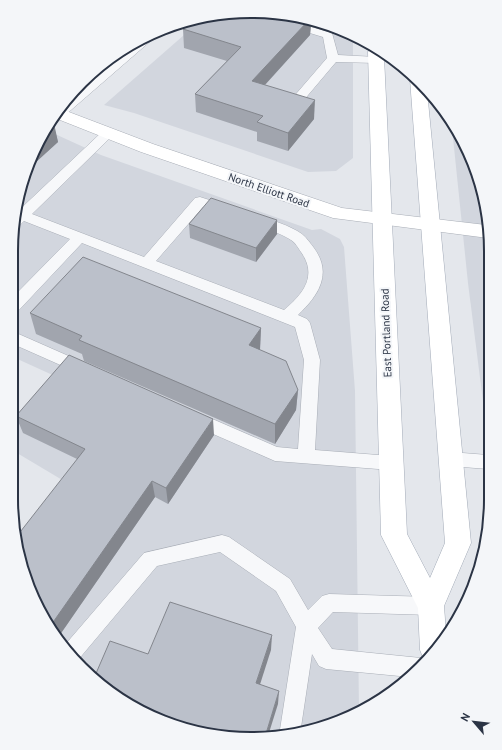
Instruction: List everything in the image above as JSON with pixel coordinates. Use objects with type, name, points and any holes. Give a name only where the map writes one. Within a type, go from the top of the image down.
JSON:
[{"type":"main road","name":"East Portland Road","points":[[377,56],[394,535],[431,606],[434,644]]},
{"type":"main road","name":"East Portland Road","points":[[420,91],[429,226],[458,543],[431,606]]},
{"type":"main road","name":"North Elliott Road","points":[[62,115],[147,148],[340,214],[483,232]]},
{"type":"lane","points":[[284,22],[328,35],[333,58]]},
{"type":"lane","points":[[69,106],[134,49]]},
{"type":"lane","points":[[294,104],[333,58],[377,56]]},
{"type":"lane","points":[[20,218],[108,133]]},
{"type":"lane","points":[[148,263],[200,202],[277,227],[295,235],[312,254],[317,269],[313,286],[301,305],[286,317]]},
{"type":"lane","points":[[20,219],[80,237],[302,323],[312,360],[306,457]]},
{"type":"lane","points":[[18,302],[80,237]]},
{"type":"lane","points":[[18,340],[101,376]]},
{"type":"lane","points":[[180,412],[275,454],[391,463]]},
{"type":"lane","points":[[450,459],[484,462]]},
{"type":"lane","points":[[74,650],[151,559],[222,543],[283,585],[326,659],[412,667]]},
{"type":"lane","points":[[290,729],[306,626],[329,603],[431,606]]},
{"type":"shaded area","points":[[236,18],[266,18],[296,22],[326,30],[353,42],[353,158],[336,171],[308,172],[134,113],[104,105],[196,25],[206,22]]},
{"type":"shaded area","points":[[453,133],[472,176],[480,206],[484,236],[484,409],[468,283]]},
{"type":"shaded area","points":[[55,134],[101,155],[312,230],[321,229],[340,239],[344,247],[355,391],[359,706],[326,720],[296,728],[266,732],[236,732],[210,729],[130,699],[109,684],[76,653],[49,616],[30,574],[22,544],[69,484],[18,454],[18,422],[57,377],[18,359],[18,236],[22,206],[30,176],[47,139]]},
{"type":"building","points":[[236,18],[266,18],[305,24],[252,81],[315,100],[288,133],[257,122],[263,116],[195,94],[241,47],[183,29],[206,22]]},
{"type":"building","points":[[211,198],[277,220],[256,248],[189,224]]},
{"type":"building","points":[[83,257],[261,328],[249,345],[286,361],[298,390],[275,424],[79,340],[82,336],[30,313]]},
{"type":"building","points":[[69,355],[213,419],[166,488],[152,481],[53,622],[42,602],[30,574],[20,532],[85,449],[18,417],[18,414]]},
{"type":"building","points":[[170,602],[272,635],[256,683],[279,691],[267,732],[236,732],[206,728],[176,720],[134,701],[96,673],[110,641],[148,654]]}]
